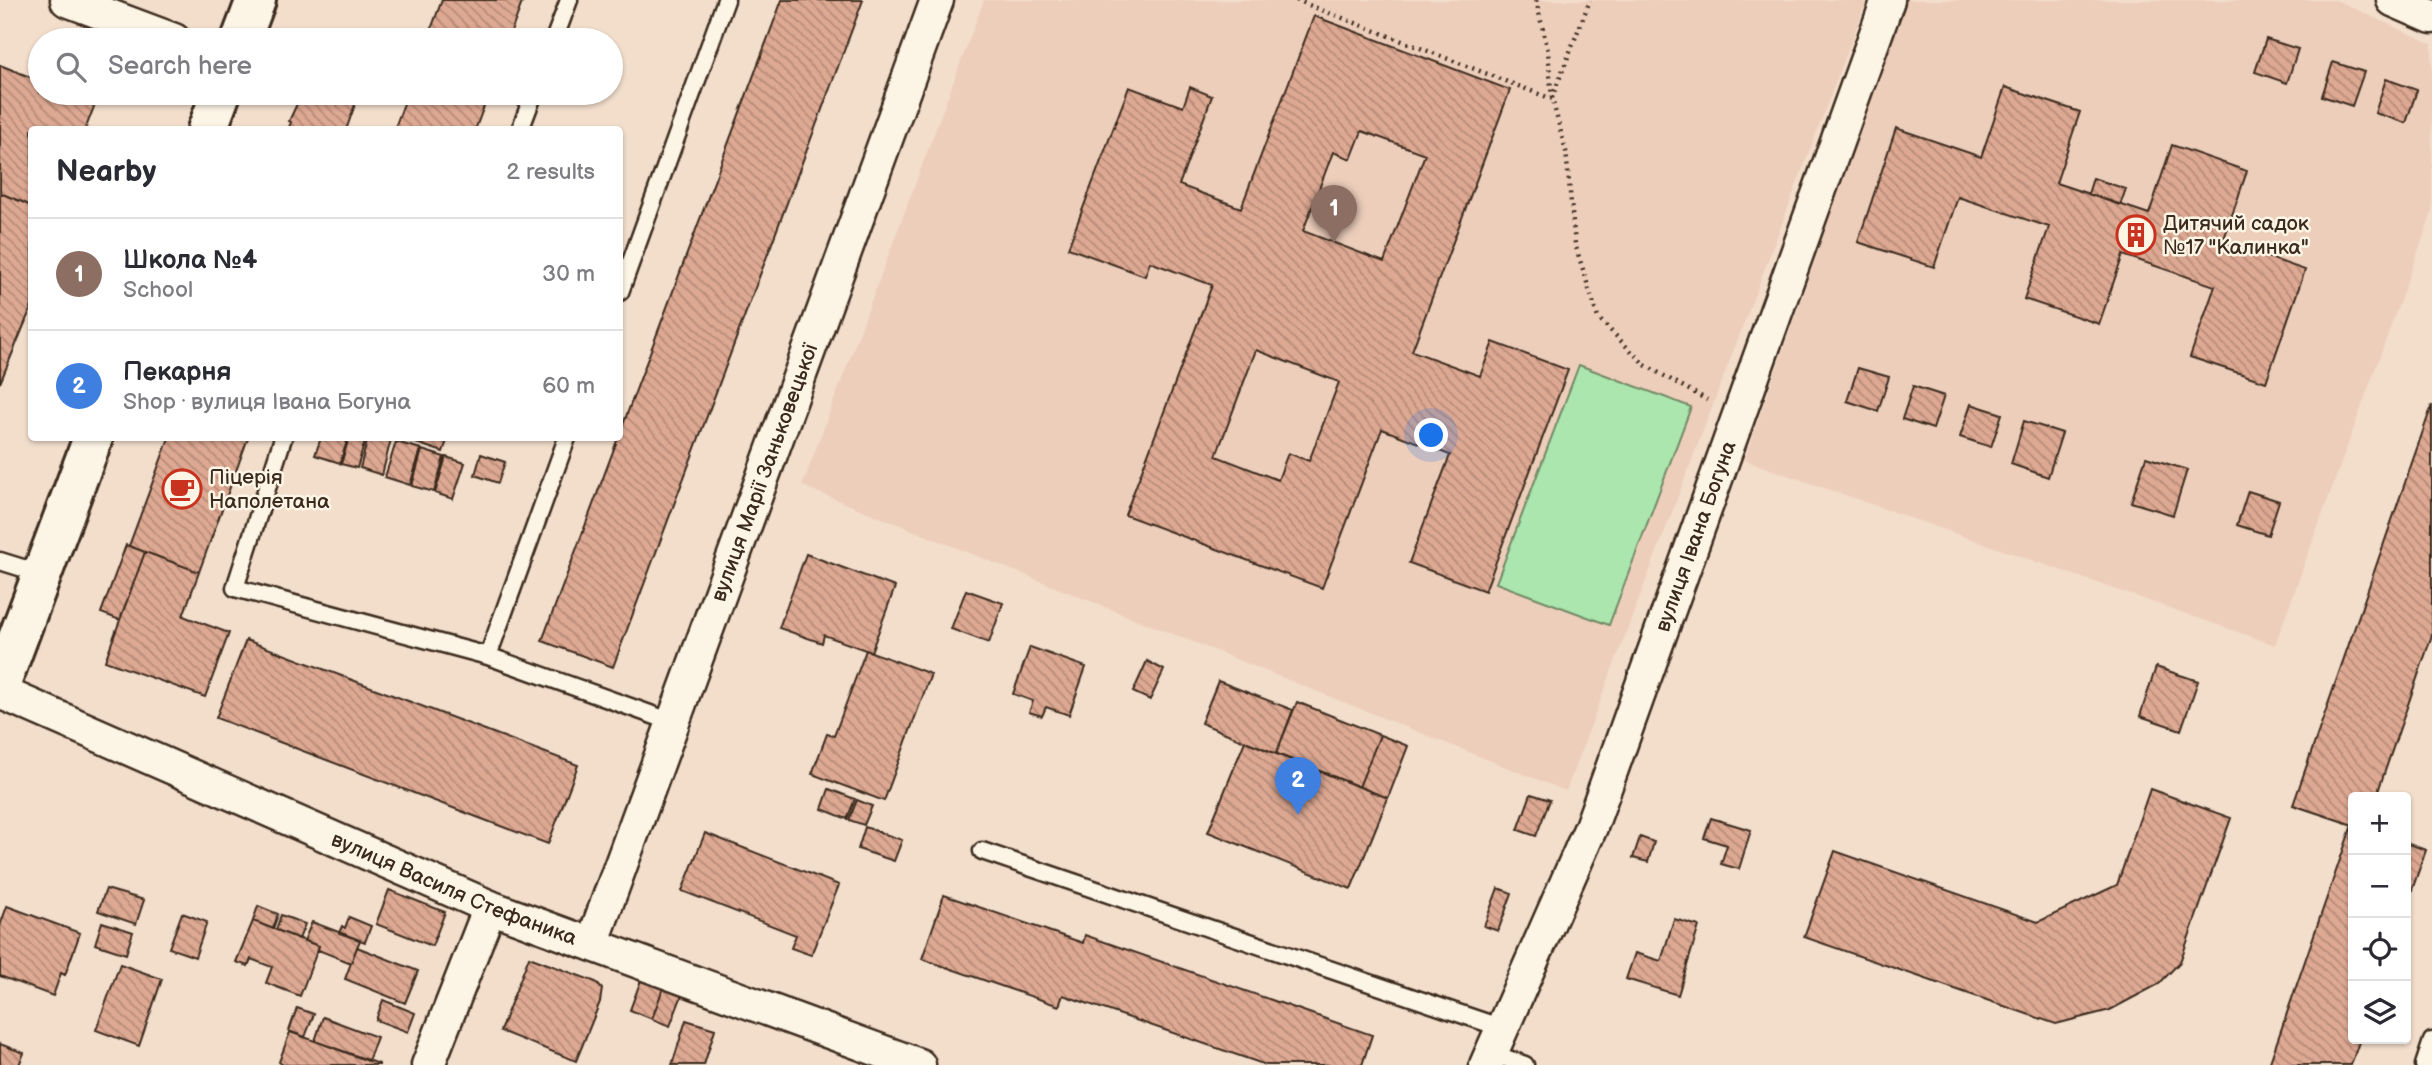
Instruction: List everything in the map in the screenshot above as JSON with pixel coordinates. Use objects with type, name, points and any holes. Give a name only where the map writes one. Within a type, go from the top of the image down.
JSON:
[{"type":"street","points":[[67,0],[142,28]]},
{"type":"street","points":[[245,28],[256,0]]},
{"type":"street","name":"вулиця Марії Заньковецької","points":[[592,944],[937,0]]},
{"type":"street","name":"вулиця Івана Богуна","points":[[1493,1049],[1591,827],[1888,0]]},
{"type":"street","points":[[2393,0],[2432,17]]},
{"type":"street","points":[[209,126],[216,105]]},
{"type":"street","points":[[0,686],[92,441]]},
{"type":"street","name":"вулиця Василя Стефаника","points":[[0,692],[490,907],[919,1065]]},
{"type":"street","points":[[428,1065],[490,907]]},
{"type":"lane","points":[[558,28],[569,0]]},
{"type":"lane","points":[[623,284],[726,0]]},
{"type":"lane","points":[[522,126],[529,105]]},
{"type":"lane","points":[[282,441],[235,587],[488,656],[675,723]]},
{"type":"lane","points":[[488,656],[566,441]]},
{"type":"lane","points":[[0,561],[42,575]]},
{"type":"lane","points":[[982,851],[1493,1049],[1525,1065]]},
{"type":"lane","points":[[2424,1065],[2432,1041]]},
{"type":"path","points":[[1296,0],[1552,99]]},
{"type":"path","points":[[1536,0],[1548,51],[1552,99],[1566,151],[1575,244],[1598,318],[1645,365],[1738,417]]},
{"type":"path","points":[[1552,99],[1590,0]]},
{"type":"shaded area","points":[[984,0],[1867,0],[1566,791],[802,486]]},
{"type":"shaded area","points":[[1907,0],[2336,0],[2432,44],[2432,213],[2275,645],[1744,460]]},
{"type":"green space","points":[[1579,365],[1691,407],[1609,625],[1496,583]]},
{"type":"building","points":[[442,0],[523,0],[512,28],[432,28]]},
{"type":"building","points":[[782,0],[863,0],[613,667],[542,641],[617,441],[623,441],[623,425]]},
{"type":"building","points":[[1314,16],[1510,90],[1412,351],[1480,376],[1493,342],[1568,370],[1485,591],[1409,563],[1450,455],[1382,429],[1322,588],[1125,515],[1212,285],[1150,262],[1145,276],[1068,248],[1129,87],[1183,107],[1190,87],[1212,96],[1179,185],[1241,208]],"holes":[[[1362,131],[1425,154],[1384,262],[1303,231],[1333,152],[1351,159]],[[1256,350],[1339,382],[1309,461],[1288,453],[1278,480],[1216,456]]]},
{"type":"building","points":[[2266,39],[2298,49],[2287,83],[2255,72]]},
{"type":"building","points":[[2333,62],[2364,72],[2352,106],[2322,96]]},
{"type":"building","points":[[0,65],[28,76],[28,105],[95,105],[87,126],[28,126],[28,204],[0,193]]},
{"type":"building","points":[[2386,79],[2417,90],[2406,123],[2375,113]]},
{"type":"building","name":"Дитячий садок №17 \"Калинка\"","points":[[2005,87],[2080,112],[2056,183],[2149,214],[2172,145],[2247,171],[2223,242],[2305,270],[2266,382],[2190,357],[2215,286],[2123,255],[2099,324],[2024,299],[2049,227],[1958,197],[1934,267],[1858,242],[1896,128],[1981,157]]},
{"type":"building","points":[[296,105],[355,105],[347,126],[290,126]]},
{"type":"building","points":[[403,105],[484,105],[477,126],[396,126]]},
{"type":"building","points":[[2093,178],[2126,189],[2120,205],[2088,194]]},
{"type":"building","points":[[0,193],[28,204],[28,316],[0,383]]},
{"type":"building","points":[[1858,368],[1889,377],[1878,411],[1847,401]]},
{"type":"building","points":[[1913,386],[1944,396],[1933,429],[1902,419]]},
{"type":"building","points":[[1971,404],[2002,414],[1991,447],[1960,437]]},
{"type":"building","points":[[2432,405],[2432,635],[2378,792],[2348,792],[2348,823],[2293,805]]},
{"type":"building","points":[[2024,421],[2062,433],[2048,477],[2011,464]]},
{"type":"building","points":[[168,441],[247,441],[199,572],[129,546]]},
{"type":"building","points":[[320,441],[347,441],[340,463],[315,455]]},
{"type":"building","points":[[348,441],[365,441],[357,468],[341,464]]},
{"type":"building","points":[[367,441],[390,441],[382,475],[360,468]]},
{"type":"building","points":[[410,441],[447,441],[443,452]]},
{"type":"building","points":[[396,442],[421,449],[410,485],[385,477]]},
{"type":"building","points":[[422,450],[444,457],[434,492],[412,486]]},
{"type":"building","points":[[481,454],[505,462],[498,483],[475,475]]},
{"type":"building","points":[[446,457],[465,463],[453,499],[435,493]]},
{"type":"building","points":[[2146,457],[2187,470],[2173,515],[2131,502]]},
{"type":"building","points":[[2248,491],[2279,501],[2268,535],[2237,525]]},
{"type":"building","points":[[126,545],[145,552],[120,620],[101,613]]},
{"type":"building","points":[[145,552],[199,572],[183,616],[229,633],[205,697],[105,661]]},
{"type":"building","points":[[806,554],[895,587],[871,652],[824,635],[822,643],[779,628]]},
{"type":"building","points":[[966,590],[1003,603],[989,643],[951,629]]},
{"type":"building","points":[[246,640],[578,765],[548,844],[216,718]]},
{"type":"building","points":[[1030,647],[1086,667],[1069,715],[1046,707],[1042,716],[1029,712],[1033,701],[1013,694]]},
{"type":"building","points":[[866,650],[931,674],[884,801],[812,774],[827,734],[834,736]]},
{"type":"building","points":[[1147,661],[1164,670],[1150,700],[1133,692]]},
{"type":"building","points":[[2156,667],[2198,681],[2181,730],[2140,716]]},
{"type":"building","points":[[1218,681],[1293,710],[1276,754],[1201,723]]},
{"type":"building","points":[[1297,702],[1380,735],[1359,787],[1276,754]]},
{"type":"building","points":[[1380,735],[1408,746],[1388,798],[1359,787]]},
{"type":"building","points":[[1245,741],[1388,798],[1351,889],[1208,832]]},
{"type":"building","points":[[829,789],[855,799],[847,819],[822,809]]},
{"type":"building","points":[[2150,789],[2231,818],[2180,962],[2159,984],[2110,1010],[2056,1024],[1804,937],[1835,851],[2038,922],[2117,885]]},
{"type":"building","points":[[1531,794],[1550,800],[1536,836],[1518,830]]},
{"type":"building","points":[[857,800],[872,806],[864,825],[849,820]]},
{"type":"building","points":[[1711,818],[1751,830],[1739,869],[1721,864],[1727,845],[1704,838]]},
{"type":"building","points":[[865,827],[902,840],[894,861],[858,849]]},
{"type":"building","points":[[705,833],[839,885],[811,955],[791,948],[796,935],[682,891]]},
{"type":"building","points":[[1640,837],[1654,842],[1648,862],[1633,858]]},
{"type":"building","points":[[2348,837],[2348,1044],[2358,1044],[2351,1065],[2269,1065]]},
{"type":"building","points":[[2411,845],[2426,850],[2411,893]]},
{"type":"building","points":[[1498,888],[1512,893],[1498,931],[1484,926]]},
{"type":"building","points":[[106,889],[144,900],[136,924],[98,911]]},
{"type":"building","points":[[389,890],[445,912],[432,946],[376,924]]},
{"type":"building","points":[[944,895],[1083,943],[1085,935],[1372,1035],[1362,1065],[1266,1065],[1063,995],[1059,1006],[922,959]]},
{"type":"building","points":[[7,906],[80,933],[65,975],[61,973],[53,996],[0,976],[0,926]]},
{"type":"building","points":[[258,906],[278,914],[273,929],[253,921]]},
{"type":"building","points":[[182,913],[207,922],[195,957],[169,948]]},
{"type":"building","points":[[281,915],[305,924],[299,939],[276,930]]},
{"type":"building","points":[[349,917],[371,926],[365,942],[339,933],[342,926],[345,928]]},
{"type":"building","points":[[1674,919],[1699,926],[1678,995],[1626,979],[1635,953],[1661,961]]},
{"type":"building","points":[[253,921],[319,946],[300,996],[266,983],[272,967],[251,959],[248,966],[236,962]]},
{"type":"building","points":[[102,922],[133,932],[126,954],[95,944]]},
{"type":"building","points":[[312,922],[360,940],[351,963],[318,950],[319,946],[304,941]]},
{"type":"building","points":[[357,947],[418,971],[405,1003],[345,979]]},
{"type":"building","points":[[529,957],[596,982],[602,989],[600,1002],[576,1061],[500,1031]]},
{"type":"building","points":[[120,964],[162,979],[139,1046],[96,1030]]},
{"type":"building","points":[[641,980],[663,988],[652,1019],[630,1010]]},
{"type":"building","points":[[663,988],[682,995],[670,1026],[652,1019]]},
{"type":"building","points":[[383,1000],[415,1013],[408,1032],[376,1020]]},
{"type":"building","points":[[297,1008],[314,1014],[305,1037],[289,1031]]},
{"type":"building","points":[[323,1017],[377,1037],[368,1061],[315,1041]]},
{"type":"building","points":[[686,1020],[715,1029],[704,1065],[672,1065]]},
{"type":"building","points":[[290,1032],[379,1065],[283,1065],[279,1062]]},
{"type":"building","points":[[0,1044],[24,1053],[19,1065],[0,1065]]},
{"type":"place","name":"Дитячий садок №17 \"Калинка\"","points":[[2136,235]]},
{"type":"place","name":"Школа №4","points":[[1334,243]]},
{"type":"place","name":"Піцерія Наполетана","points":[[182,489]]},
{"type":"place","name":"Пекарня","points":[[1298,815]]}]
